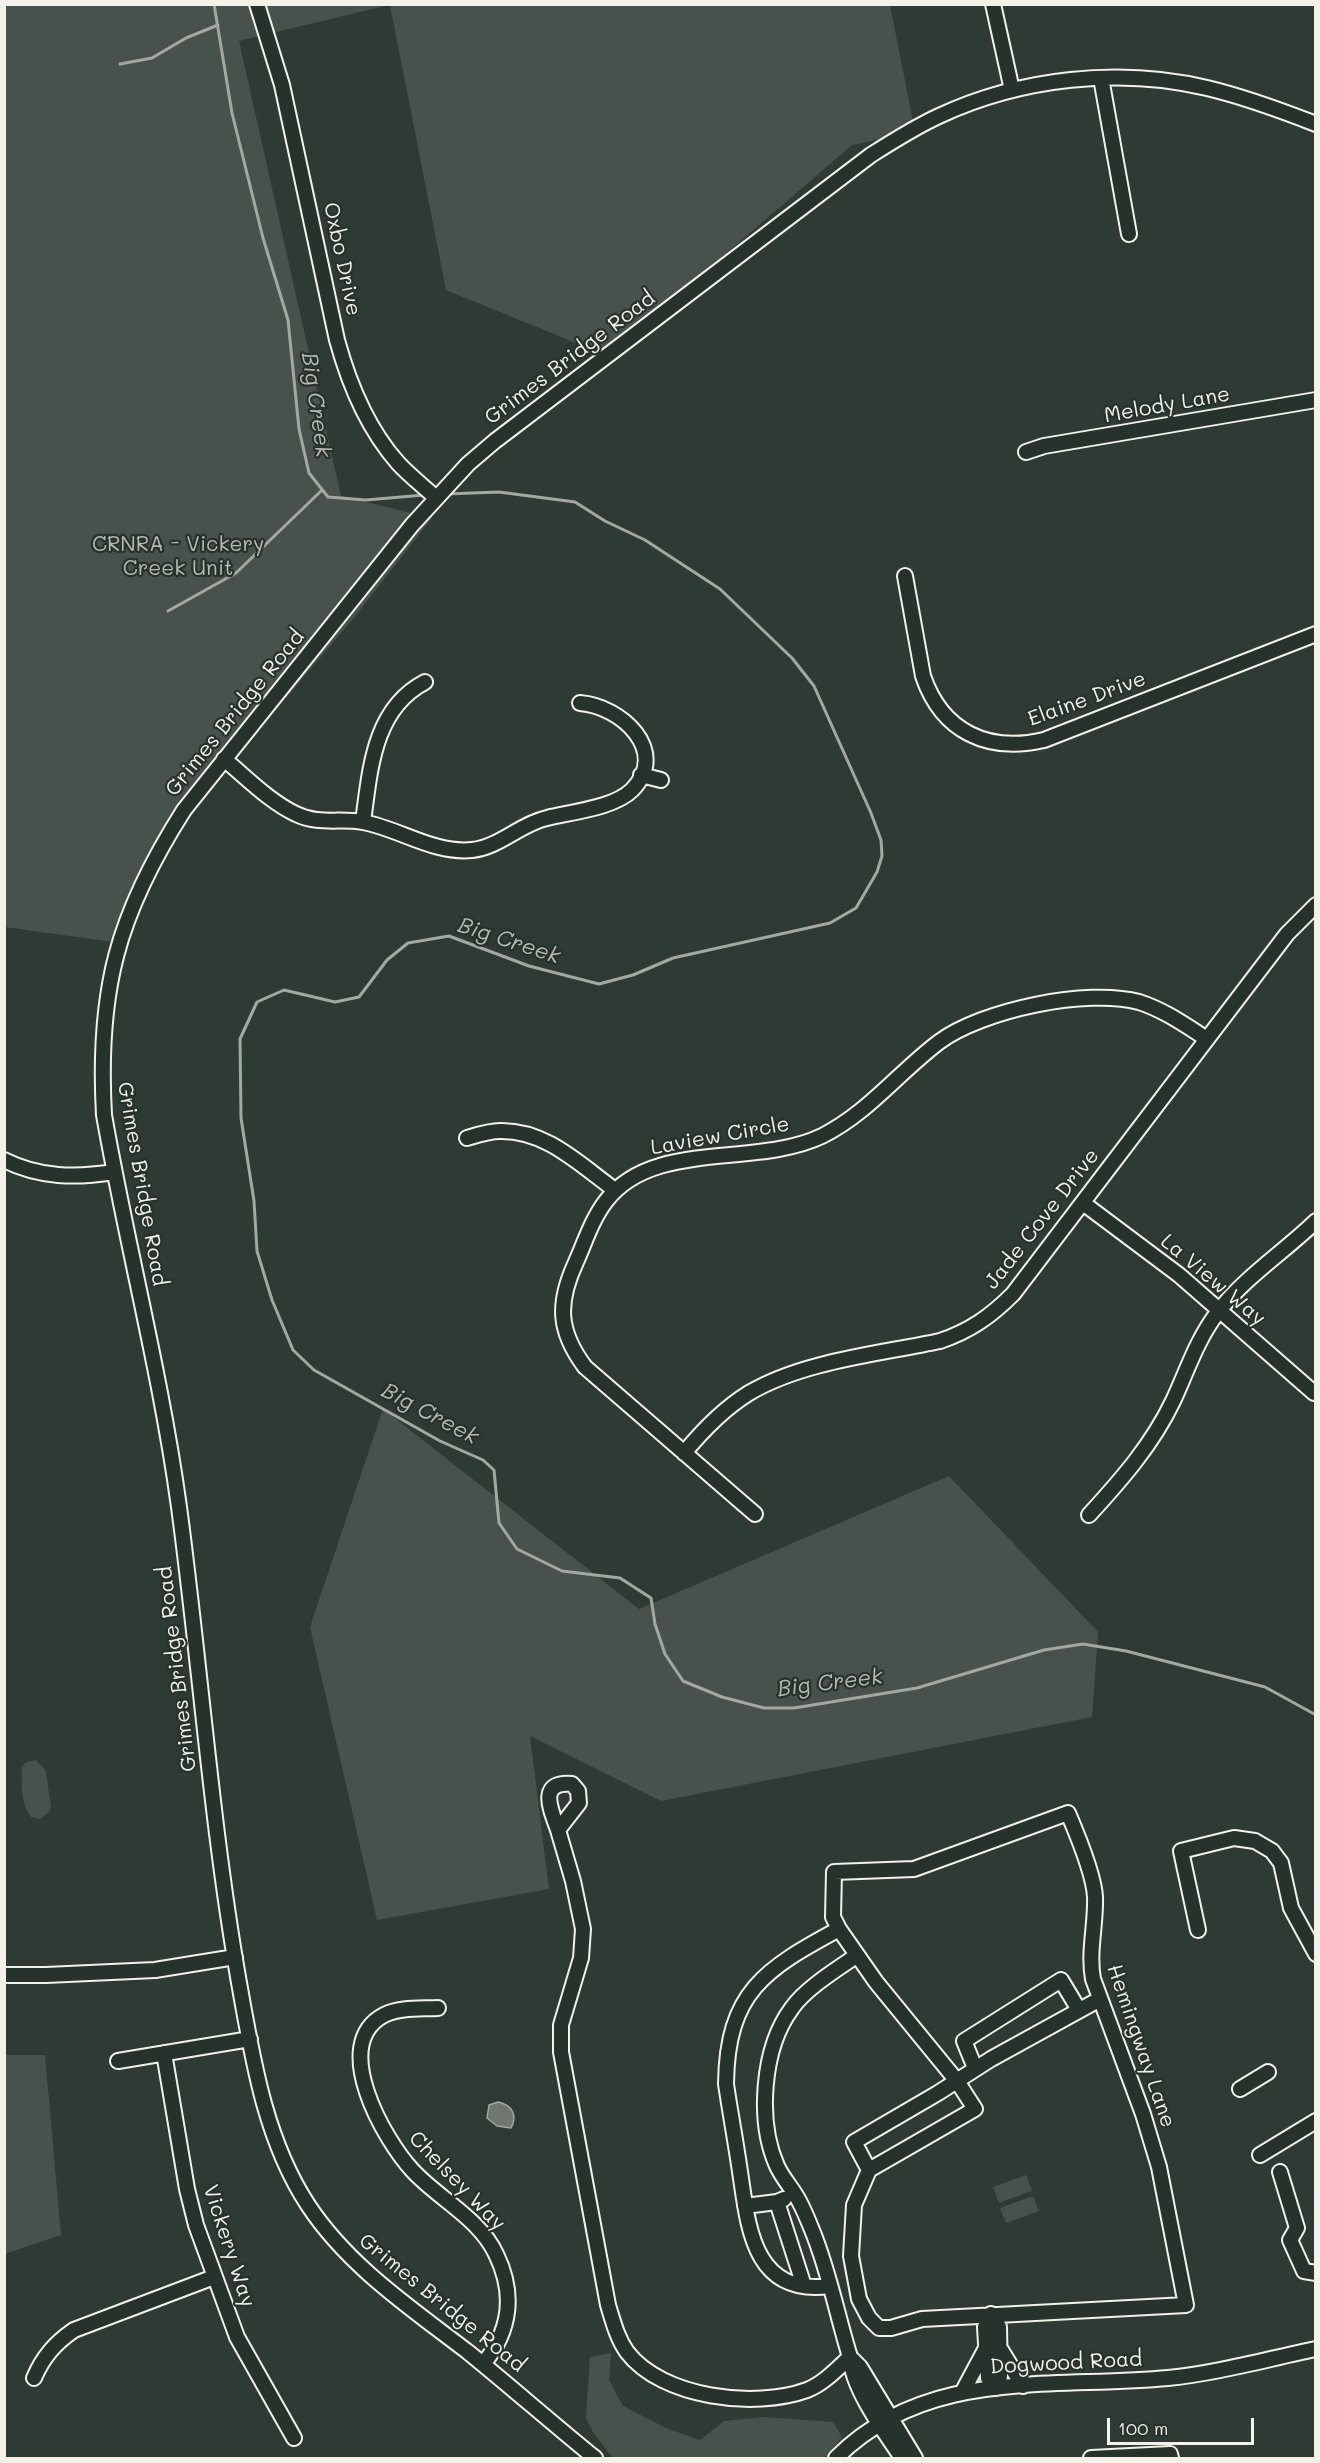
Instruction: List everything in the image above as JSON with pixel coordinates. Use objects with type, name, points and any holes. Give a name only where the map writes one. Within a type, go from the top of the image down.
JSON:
[{"type":"street","name":"Oxbo Drive","points":[[256,4],[282,85],[338,340],[349,380],[366,416],[398,463],[435,497]]},
{"type":"street","points":[[993,4],[1012,90]]},
{"type":"street","points":[[1101,78],[1130,234]]},
{"type":"street","name":"Grimes Bridge Road","points":[[595,2458],[483,2364],[381,2284],[342,2248],[323,2226],[294,2183],[272,2131],[250,2039],[222,1872],[178,1501],[104,1115],[101,1063],[105,1010],[116,951],[133,902],[156,854],[184,810],[435,497],[495,441],[871,155],[939,116],[972,102],[1012,90],[1055,82],[1101,78],[1160,81],[1205,88],[1263,103],[1316,124]]},
{"type":"street","name":"Melody Lane","points":[[1026,452],[1316,400]]},
{"type":"street","name":"Elaine Drive","points":[[904,576],[928,692],[936,705],[954,724],[977,737],[1000,744],[1023,745],[1044,740],[1316,634]]},
{"type":"street","points":[[363,822],[373,754],[381,730],[404,696],[425,682]]},
{"type":"street","points":[[224,759],[281,806],[297,815],[321,821],[363,822],[444,849],[475,850],[495,843],[543,819],[616,801],[631,791],[641,775],[644,750],[633,728],[623,718],[602,707],[580,703]]},
{"type":"street","points":[[641,775],[661,780]]},
{"type":"street","name":"Jade Cove Drive","points":[[684,1453],[705,1428],[727,1408],[775,1380],[810,1368],[940,1341],[980,1323],[1013,1294],[1287,934],[1316,905]]},
{"type":"street","name":"Laview Circle","points":[[755,1514],[585,1367],[573,1351],[564,1330],[562,1306],[567,1281],[597,1214],[615,1190],[637,1174],[661,1164],[769,1152],[820,1136],[864,1110],[941,1040],[970,1024],[1003,1013],[1078,998],[1116,998],[1160,1010],[1207,1039]]},
{"type":"street","points":[[467,1138],[497,1131],[534,1135],[549,1142],[615,1190]]},
{"type":"street","points":[[4,1160],[42,1174],[65,1177],[114,1172]]},
{"type":"street","name":"La View Way","points":[[1083,1203],[1179,1275],[1314,1393]]},
{"type":"street","points":[[1089,1515],[1129,1471],[1153,1438],[1173,1402],[1197,1344],[1219,1310],[1241,1287],[1316,1221]]},
{"type":"street","name":"Hemingway Lane","points":[[1068,1813],[1077,1834],[1095,1893],[1095,1930],[1090,1965],[1160,2167],[1186,2305],[922,2319],[891,2328],[879,2328],[869,2318],[855,2285],[851,2256],[854,2205],[869,2170],[975,2109],[957,2081],[856,1956],[839,1929],[833,1917],[834,1872],[914,1869],[1068,1813]]},
{"type":"street","points":[[558,1830],[573,1881],[583,1929],[581,1958],[561,2025],[561,2052],[608,2305],[616,2331],[627,2351],[636,2362],[662,2379],[690,2391],[715,2397],[756,2398],[807,2390],[819,2384],[850,2357]]},
{"type":"street","points":[[1198,1930],[1181,1851],[1234,1838],[1255,1841],[1272,1851],[1281,1863],[1291,1908],[1316,1954]]},
{"type":"street","points":[[829,2286],[794,2284],[774,2273],[755,2249],[745,2206],[726,2084],[732,2028],[746,1999],[765,1976],[789,1956],[839,1929]]},
{"type":"street","points":[[856,1956],[828,1975],[792,2007],[772,2051],[765,2095],[766,2124],[777,2167],[793,2192],[813,2232],[850,2357],[860,2367],[884,2421],[902,2452],[915,2458]]},
{"type":"street","points":[[4,1975],[155,1970],[235,1957]]},
{"type":"street","points":[[975,2068],[963,2041],[1061,1980],[1079,2010]]},
{"type":"street","points":[[869,2170],[854,2142],[975,2068],[1100,1999]]},
{"type":"street","name":"Chelsey Way","points":[[438,2008],[396,2011],[377,2019],[364,2037],[360,2060],[371,2102],[393,2145],[423,2181],[475,2225],[495,2251],[502,2268],[507,2298],[505,2327],[500,2340],[483,2364]]},
{"type":"street","points":[[118,2061],[250,2039]]},
{"type":"street","name":"Vickery Way","points":[[164,2053],[191,2206],[214,2277],[237,2337],[294,2438]]},
{"type":"street","points":[[1240,2089],[1268,2072]]},
{"type":"street","points":[[1260,2155],[1316,2121]]},
{"type":"street","points":[[1280,2172],[1297,2228],[1290,2240],[1304,2271],[1316,2273]]},
{"type":"street","points":[[745,2206],[777,2202],[793,2192]]},
{"type":"street","points":[[777,2202],[804,2286]]},
{"type":"street","points":[[34,2378],[48,2353],[59,2340],[74,2330],[214,2277]]},
{"type":"street","points":[[991,2314],[985,2327],[993,2348],[1023,2386]]},
{"type":"street","points":[[993,2348],[988,2378],[996,2388]]},
{"type":"street","points":[[963,2391],[993,2348]]},
{"type":"street","name":"Dogwood Road","points":[[836,2458],[884,2421],[922,2402],[963,2391],[1190,2375],[1316,2349]]},
{"type":"street","points":[[1091,2458],[1170,2454],[1170,2458]]},
{"type":"green space","name":"CRNRA - Vickery Creek Unit","points":[[5,5],[389,5],[239,41],[341,496],[432,518],[353,619],[154,848],[113,942],[5,927]]},
{"type":"green space","points":[[390,5],[890,5],[915,132],[852,145],[643,325],[610,357],[446,290]]},
{"type":"green space","points":[[383,1409],[639,1609],[949,1476],[1098,1632],[1092,1717],[661,1801],[530,1736],[549,1889],[377,1920],[310,1627]]},
{"type":"green space","points":[[36,1760],[46,1771],[51,1807],[49,1812],[40,1819],[31,1817],[28,1812],[23,1800],[22,1786],[22,1767],[26,1762]]},
{"type":"green space","points":[[4,2055],[45,2055],[61,2235],[5,2254]]},
{"type":"green space","points":[[1026,2175],[1032,2191],[999,2203],[993,2187]]},
{"type":"green space","points":[[1033,2196],[1039,2211],[1006,2223],[1000,2208]]},
{"type":"green space","points":[[611,2353],[609,2380],[623,2406],[666,2428],[700,2440],[724,2421],[764,2417],[833,2422],[842,2437],[825,2458],[613,2458],[594,2434],[586,2418],[590,2357]]},
{"type":"shaded area","points":[[498,2102],[510,2108],[514,2115],[511,2128],[497,2126],[487,2118],[489,2105]]},
{"type":"waterway","name":"Big Creek","points":[[214,4],[232,113],[263,238],[288,320],[299,429],[309,473],[328,497],[366,500],[424,495]]},
{"type":"waterway","points":[[120,64],[152,58],[186,38],[218,25]]},
{"type":"waterway","points":[[168,611],[236,573],[322,490]]},
{"type":"waterway","name":"Big Creek","points":[[446,494],[499,492],[575,502],[605,521],[645,540],[720,589],[792,658],[814,686],[871,813],[881,840],[882,856],[877,872],[856,908],[830,923],[673,958],[633,975],[599,984],[529,966],[449,936],[408,943],[387,960],[359,997],[335,1002],[284,990],[257,1002],[240,1039],[241,1118],[254,1201],[257,1251],[272,1300],[293,1350],[314,1370],[440,1441],[483,1460],[494,1470],[499,1523],[517,1549],[562,1571],[620,1578],[651,1598],[655,1624],[665,1654],[683,1681],[722,1697],[764,1708],[794,1708],[917,1688],[1044,1650],[1083,1644],[1126,1651],[1265,1687],[1316,1715]]}]
